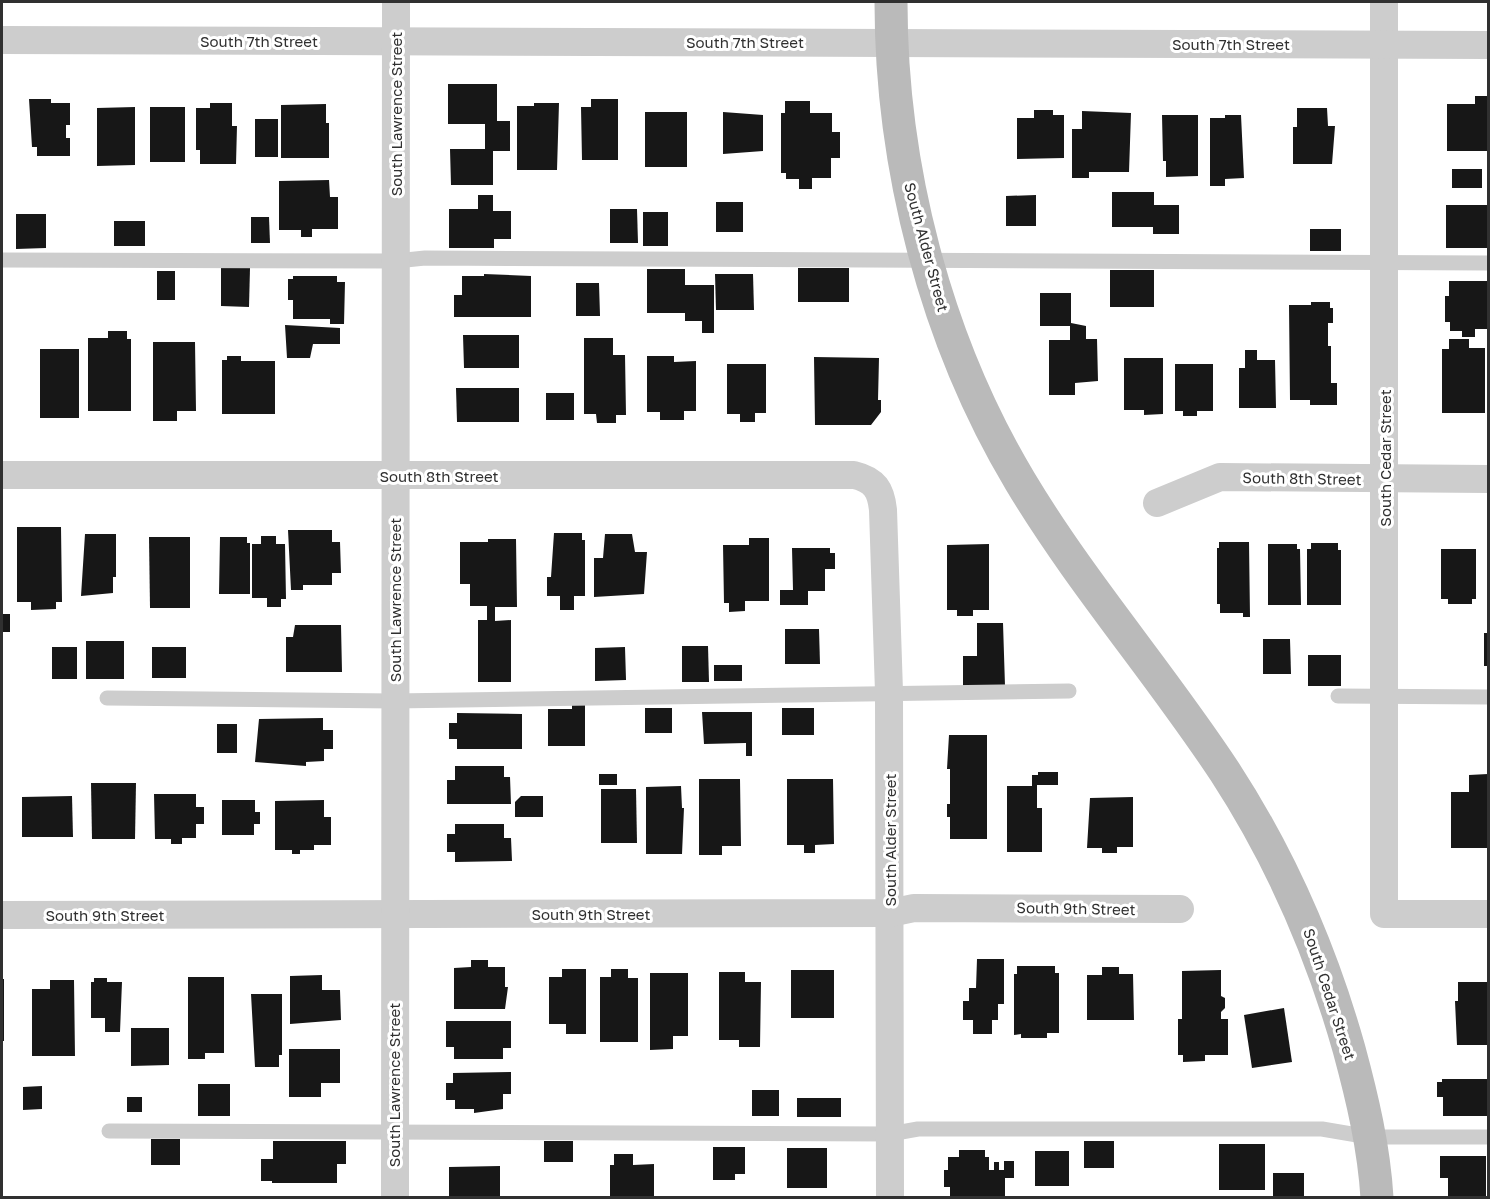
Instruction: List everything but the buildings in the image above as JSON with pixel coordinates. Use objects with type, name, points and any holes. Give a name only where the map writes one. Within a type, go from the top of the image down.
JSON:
[{"type":"main road","name":"South Alder Street","points":[[891,2],[891,43],[901,142],[928,262],[949,329],[990,428],[1018,478]]},
{"type":"main road","name":"South Cedar Street","points":[[1018,478],[1094,593],[1226,773],[1278,863],[1304,915],[1332,991],[1361,1091],[1377,1197]]},
{"type":"street","name":"South Lawrence Street","points":[[395,1197],[396,2]]},
{"type":"street","name":"South Cedar Street","points":[[1384,2],[1384,914],[1488,914]]},
{"type":"street","name":"South 7th Street","points":[[2,40],[1488,45]]},
{"type":"street","name":"South 8th Street","points":[[2,475],[854,475],[875,484]]},
{"type":"street","name":"South 8th Street","points":[[1157,503],[1220,477],[1488,479]]},
{"type":"street","name":"South Alder Street","points":[[875,484],[881,495],[883,510],[889,692],[890,1197]]},
{"type":"street","name":"South 9th Street","points":[[2,915],[890,913],[914,908],[1180,909]]},
{"type":"lane","points":[[2,260],[396,261],[424,258],[1488,263]]},
{"type":"lane","points":[[108,698],[394,701],[889,692],[1069,692]]},
{"type":"lane","points":[[1338,696],[1488,697]]},
{"type":"lane","points":[[109,1131],[890,1134],[918,1129],[1322,1130],[1369,1137],[1488,1137]]}]
